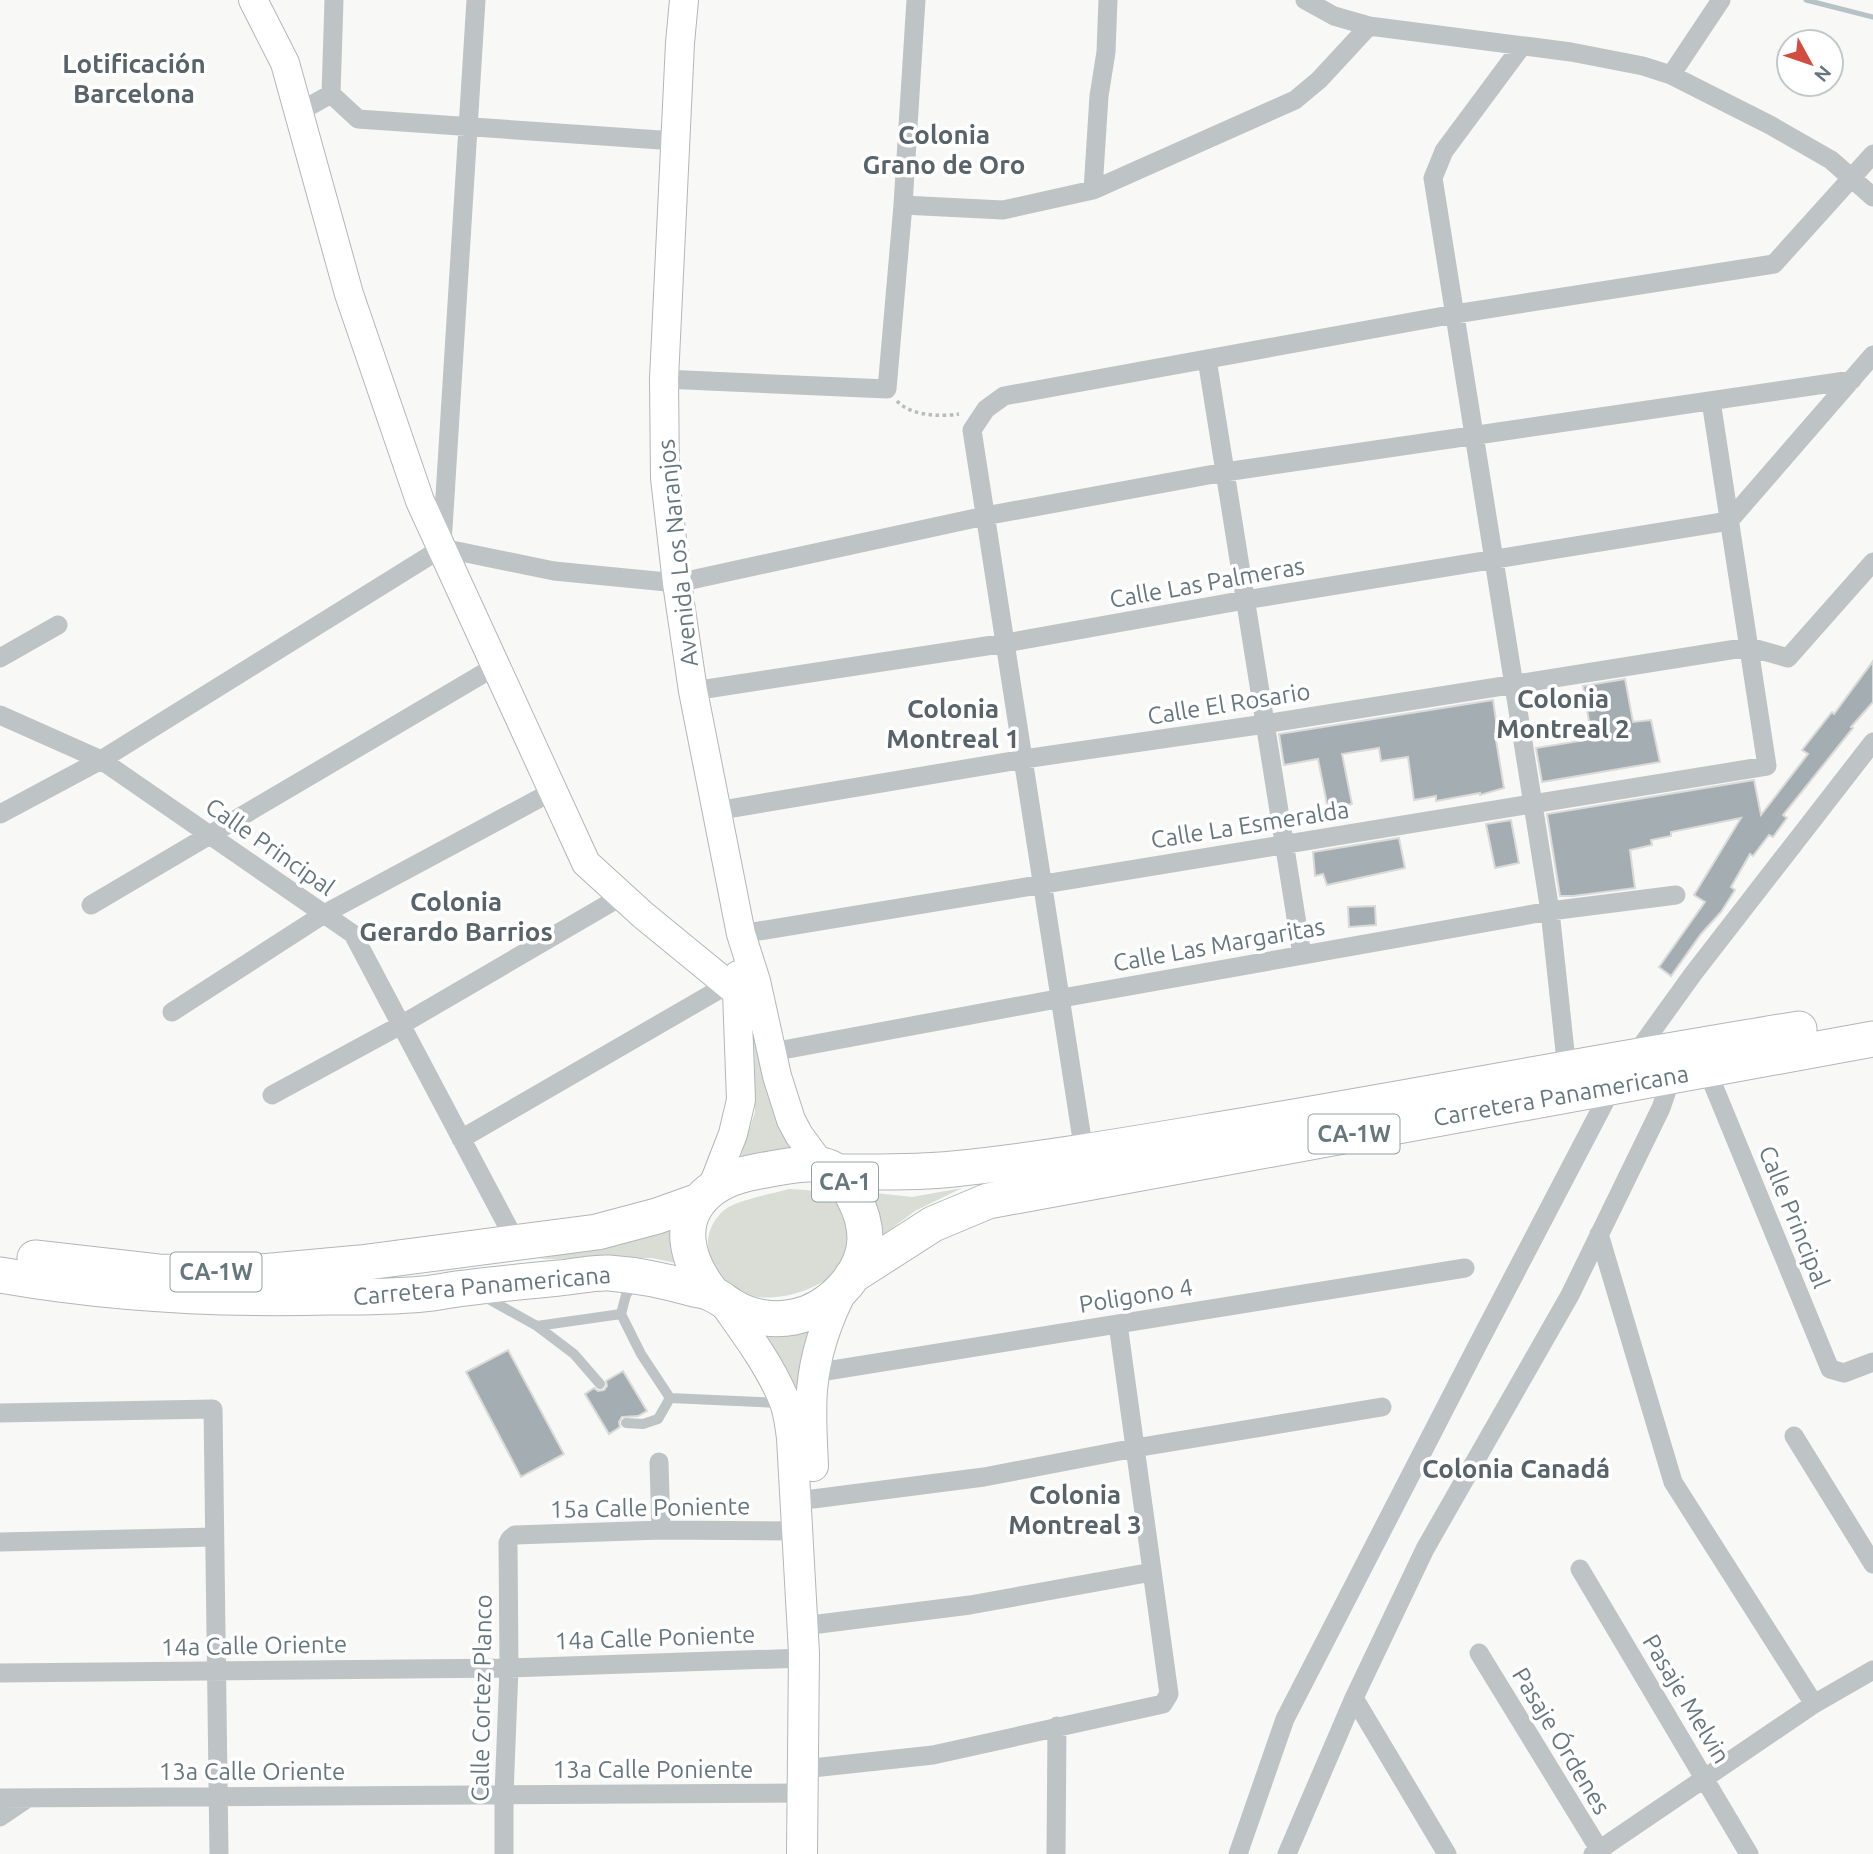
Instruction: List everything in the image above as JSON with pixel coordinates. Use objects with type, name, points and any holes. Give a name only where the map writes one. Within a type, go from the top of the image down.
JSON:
[{"type":"highway","name":"Carretera Panamericana","points":[[829,1168],[907,1172],[1084,1152],[1873,1017]]},
{"type":"highway","name":"Carretera Panamericana","points":[[848,1281],[933,1224],[988,1201],[1873,1039]]},
{"type":"highway","name":"CA-1","points":[[706,1194],[732,1178],[756,1172],[785,1167],[829,1168],[851,1191],[864,1224],[865,1243],[860,1260],[848,1281]]},
{"type":"highway","name":"Carretera Panamericana","points":[[0,1251],[40,1259],[158,1272],[250,1273],[360,1263],[597,1232],[657,1216],[706,1194]]},
{"type":"highway","points":[[706,1194],[691,1216],[687,1234],[689,1253],[695,1269],[717,1297],[736,1309],[754,1316],[793,1317],[812,1311],[829,1301],[848,1281]]},
{"type":"highway","name":"Carretera Panamericana","points":[[0,1275],[95,1289],[160,1295],[295,1298],[409,1295],[603,1273],[676,1283],[717,1297]]},
{"type":"main road","points":[[253,0],[285,63],[349,294],[420,501],[586,863],[732,988]]},
{"type":"main road","name":"Avenida Los Naranjos","points":[[684,0],[664,379],[665,478],[677,583],[693,691],[741,934],[756,981],[791,1120],[799,1135],[829,1168]]},
{"type":"main road","name":"Avenida Los Naranjos","points":[[706,1194],[733,1134],[741,1100],[732,988],[741,934]]},
{"type":"main road","points":[[803,1616],[813,1499],[811,1407],[814,1373],[825,1330],[848,1281]]},
{"type":"main road","points":[[717,1297],[760,1354],[789,1414],[803,1616],[802,1854]]},
{"type":"street","points":[[334,0],[331,94],[358,119],[675,141]]},
{"type":"street","points":[[442,548],[476,0]]},
{"type":"street","points":[[664,379],[887,389],[903,205],[916,0]]},
{"type":"street","points":[[1093,190],[1099,96],[1107,52],[1108,0]]},
{"type":"street","points":[[1305,0],[1334,16],[1369,26],[1571,52],[1643,66],[1671,75],[1770,125],[1831,160],[1873,197]]},
{"type":"street","points":[[1671,75],[1721,0]]},
{"type":"street","points":[[903,205],[1003,210],[1093,190],[1295,100],[1319,80],[1369,26]]},
{"type":"street","points":[[1522,46],[1444,151],[1433,178],[1550,911],[1567,1070]]},
{"type":"street","points":[[299,112],[331,94]]},
{"type":"street","points":[[1084,1152],[972,430],[985,409],[1004,396],[1455,314],[1774,264],[1873,155]]},
{"type":"street","points":[[1729,521],[1873,355]]},
{"type":"street","points":[[1207,359],[1302,955]]},
{"type":"street","points":[[0,814],[101,760],[442,548],[555,571],[677,583],[985,516],[1225,472],[1852,380]]},
{"type":"street","points":[[1711,401],[1749,647],[1788,658],[1873,562]]},
{"type":"street","name":"Calle Las Palmeras","points":[[693,691],[1006,643],[1245,600],[1729,521]]},
{"type":"street","points":[[0,658],[58,625]]},
{"type":"street","name":"Calle El Rosario","points":[[716,811],[1024,759],[1749,647]]},
{"type":"street","name":"Calle La Esmeralda","points":[[741,934],[1043,882],[1767,765],[1749,647]]},
{"type":"street","points":[[91,905],[496,666]]},
{"type":"street","name":"Calle Principal","points":[[0,715],[101,760],[353,934],[516,1242]]},
{"type":"street","points":[[1633,1057],[1693,974],[1873,742]]},
{"type":"street","points":[[172,1012],[324,914],[553,791]]},
{"type":"street","name":"Calle Las Margaritas","points":[[772,1052],[1550,911],[1676,895]]},
{"type":"street","points":[[272,1096],[401,1025],[622,896]]},
{"type":"street","points":[[461,1139],[732,988]]},
{"type":"street","name":"Calle Principal","points":[[1707,1070],[1830,1369],[1844,1373],[1873,1362]]},
{"type":"street","points":[[1287,1854],[1354,1698],[1424,1549],[1570,1295],[1661,1108],[1672,1076]]},
{"type":"street","points":[[1238,1854],[1285,1718],[1613,1086]]},
{"type":"street","points":[[1599,1234],[1673,1482],[1814,1704]]},
{"type":"street","name":"Poligono 4","points":[[814,1373],[1465,1268]]},
{"type":"street","name":"13a Calle Poniente","points":[[504,1795],[803,1781],[1163,1704],[1169,1694],[1118,1324]]},
{"type":"street","points":[[813,1499],[984,1477],[1382,1406]]},
{"type":"street","points":[[0,1413],[214,1409],[219,1854]]},
{"type":"street","points":[[1794,1436],[1873,1564]]},
{"type":"street","points":[[659,1462],[661,1530]]},
{"type":"street","name":"15a Calle Poniente","points":[[508,1544],[515,1535],[661,1530],[798,1531]]},
{"type":"street","points":[[0,1542],[214,1537]]},
{"type":"street","name":"Calle Cortez Planco","points":[[504,1854],[509,1668],[508,1544]]},
{"type":"street","name":"Pasaje Melvin","points":[[1580,1569],[1749,1854]]},
{"type":"street","points":[[803,1616],[970,1605],[1152,1572]]},
{"type":"street","name":"Pasaje Órdenes","points":[[1479,1653],[1598,1853]]},
{"type":"street","name":"14a Calle Poniente","points":[[509,1668],[804,1658]]},
{"type":"street","name":"14a Calle Oriente","points":[[0,1673],[509,1668]]},
{"type":"street","points":[[1598,1853],[1814,1704],[1873,1670]]},
{"type":"street","points":[[1354,1698],[1447,1854]]},
{"type":"street","points":[[1056,1854],[1057,1726]]},
{"type":"street","name":"13a Calle Oriente","points":[[0,1798],[504,1795]]},
{"type":"street","points":[[0,1817],[27,1798]]},
{"type":"lane","points":[[638,1276],[626,1295],[621,1314],[640,1354],[670,1398]]},
{"type":"lane","points":[[467,1287],[537,1326],[574,1354],[600,1384]]},
{"type":"lane","points":[[537,1326],[621,1314]]},
{"type":"lane","points":[[670,1398],[785,1403]]},
{"type":"lane","points":[[626,1423],[643,1424],[658,1419],[670,1398]]},
{"type":"path","points":[[887,389],[902,406],[924,414],[950,415],[985,409]]},
{"type":"shaded area","points":[[754,1027],[797,1152],[768,1152],[740,1159],[755,1112]]},
{"type":"shaded area","points":[[962,1188],[915,1211],[876,1240],[867,1192],[912,1197]]},
{"type":"shaded area","points":[[789,1189],[817,1192],[837,1203],[847,1223],[850,1241],[846,1258],[836,1271],[822,1282],[786,1296],[751,1296],[728,1288],[722,1283],[712,1262],[708,1238],[712,1225],[729,1207]]},
{"type":"shaded area","points":[[677,1221],[680,1264],[652,1258],[539,1259],[649,1234]]},
{"type":"shaded area","points":[[821,1320],[796,1401],[787,1371],[761,1327]]},
{"type":"building","points":[[1873,661],[1873,702],[1783,815],[1787,818],[1773,837],[1769,835],[1753,856],[1750,854],[1731,887],[1735,890],[1721,912],[1701,934],[1671,976],[1659,967],[1705,902],[1694,895],[1741,818],[1671,832],[1671,836],[1651,840],[1652,845],[1630,850],[1635,888],[1560,896],[1547,814],[1754,780],[1761,815],[1808,754],[1802,750],[1832,712],[1834,714]]},
{"type":"building","points":[[1625,679],[1633,722],[1651,720],[1660,762],[1542,782],[1536,748],[1592,739],[1583,686]]},
{"type":"building","points":[[1493,700],[1498,734],[1495,734],[1504,788],[1480,795],[1436,801],[1436,796],[1414,800],[1408,757],[1381,761],[1379,748],[1342,754],[1352,804],[1328,809],[1318,759],[1284,765],[1279,734]]},
{"type":"building","points":[[1511,820],[1519,863],[1495,868],[1486,824]]},
{"type":"building","points":[[1399,838],[1405,868],[1327,885],[1323,874],[1315,876],[1313,852]]},
{"type":"building","points":[[1375,906],[1376,925],[1349,927],[1348,907]]},
{"type":"building","points":[[508,1350],[564,1454],[521,1477],[466,1372]]},
{"type":"building","points":[[623,1371],[647,1411],[638,1416],[622,1417],[620,1427],[609,1434],[585,1394],[594,1388],[598,1391],[604,1390],[606,1381]]},
{"type":"waterway","points":[[1806,0],[1873,17]]},
{"type":"district","name":"Lotificación Barcelona","points":[[134,79]]},
{"type":"district","name":"Colonia Grano de Oro","points":[[944,150]]},
{"type":"district","name":"Colonia Montreal 2","points":[[1563,714]]},
{"type":"district","name":"Colonia Montreal 1","points":[[953,724]]},
{"type":"district","name":"Colonia Gerardo Barrios","points":[[456,917]]},
{"type":"district","name":"Colonia Canadá","points":[[1516,1469]]},
{"type":"district","name":"Colonia Montreal 3","points":[[1075,1510]]}]
